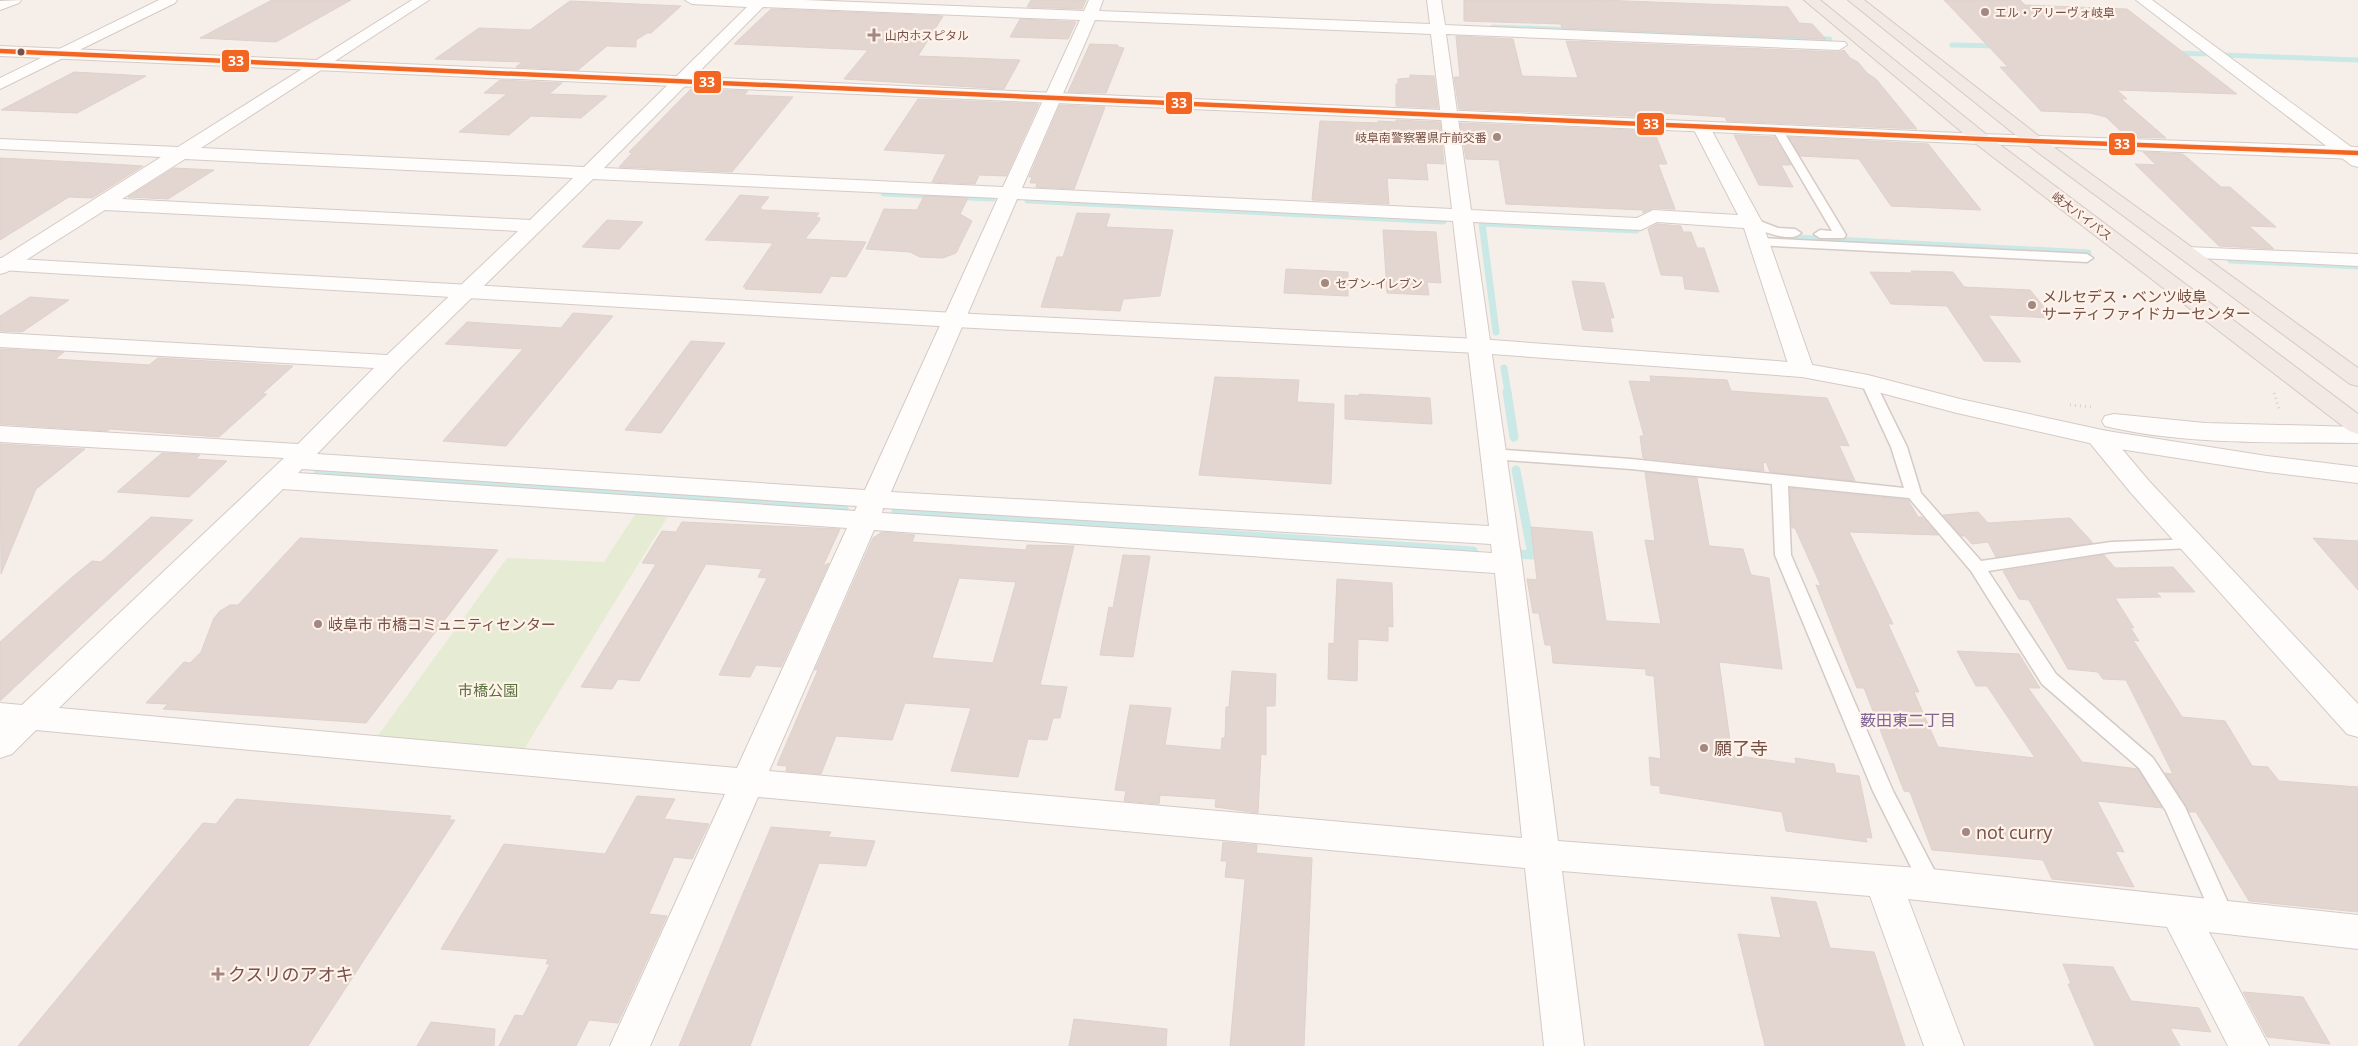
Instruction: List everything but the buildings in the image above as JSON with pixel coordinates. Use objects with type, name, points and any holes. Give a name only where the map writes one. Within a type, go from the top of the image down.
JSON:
[{"type":"highway","name":"岐大バイパス","points":[[1812,0],[1981,139],[2358,426]]},
{"type":"highway","points":[[1855,0],[2034,141],[2358,379]]},
{"type":"street","points":[[0,6],[14,0]]},
{"type":"street","points":[[0,84],[170,0]]},
{"type":"street","points":[[2,265],[422,0]]},
{"type":"street","points":[[692,0],[1093,9]]},
{"type":"street","points":[[840,0],[1093,9],[1438,27],[1839,45],[1831,38],[1438,27]]},
{"type":"street","points":[[1434,0],[1464,222],[1492,454],[1508,564],[1564,1046]]},
{"type":"street","points":[[2143,0],[2354,155]]},
{"type":"street","points":[[0,745],[15,716],[301,456],[393,362],[535,226],[760,1]]},
{"type":"street","points":[[630,1046],[1093,9]]},
{"type":"street","points":[[0,51],[2354,155]]},
{"type":"street","points":[[1701,126],[1752,222],[1802,370]]},
{"type":"street","points":[[0,144],[174,158]]},
{"type":"street","points":[[0,154],[174,158],[1464,222],[1641,224],[1653,216],[1752,222]]},
{"type":"street","points":[[100,204],[535,226]]},
{"type":"street","points":[[2187,253],[2358,260]]},
{"type":"street","points":[[2,265],[955,320],[1478,346],[1802,370],[1868,382],[1925,388],[2148,427],[2266,434],[2358,435]]},
{"type":"street","points":[[0,340],[393,362]]},
{"type":"street","points":[[1868,382],[1957,406],[2106,439],[2267,464],[2358,475]]},
{"type":"street","points":[[0,434],[301,456],[870,509],[1508,564]]},
{"type":"street","points":[[2106,439],[2103,444],[2190,543],[2358,726]]},
{"type":"street","points":[[274,480],[870,509],[1503,536]]},
{"type":"street","points":[[15,716],[1543,855],[1931,885],[2358,932]]},
{"type":"street","points":[[1883,882],[1944,1046]]},
{"type":"street","points":[[2178,911],[2249,1046]]},
{"type":"lane","points":[[1752,222],[1776,232],[1840,235],[1778,129]]},
{"type":"lane","points":[[1760,242],[2087,258]]},
{"type":"lane","points":[[1868,382],[1899,447],[1914,494],[1977,567],[2048,679],[2146,762],[2175,807],[2223,916]]},
{"type":"lane","points":[[1492,454],[1631,464],[1914,494]]},
{"type":"lane","points":[[1780,480],[1782,555],[1883,791],[1931,885]]},
{"type":"lane","points":[[1977,567],[2111,547],[2190,543]]},
{"type":"path","points":[[2272,384],[2281,417]]},
{"type":"path","points":[[2063,404],[2100,408]]},
{"type":"green space","name":"市橋公園","points":[[636,513],[668,516],[521,754],[371,745],[507,558],[604,562]]},
{"type":"waterway","points":[[1493,27],[1830,39]]},
{"type":"waterway","points":[[1952,45],[1999,46]]},
{"type":"waterway","points":[[2174,53],[2204,54]]},
{"type":"waterway","points":[[2224,55],[2358,60]]},
{"type":"waterway","points":[[884,193],[992,198]]},
{"type":"waterway","points":[[1028,200],[1443,221]]},
{"type":"waterway","points":[[1496,332],[1482,223],[1636,230]]},
{"type":"waterway","points":[[1796,238],[2088,253]]},
{"type":"waterway","points":[[2231,260],[2358,266]]},
{"type":"waterway","points":[[1504,368],[1508,393]]},
{"type":"waterway","points":[[1507,392],[1514,437]]},
{"type":"waterway","points":[[1516,470],[1532,555],[1519,554]]},
{"type":"waterway","points":[[318,474],[844,508]]},
{"type":"waterway","points":[[896,512],[1473,551]]},
{"type":"transit line","name":"33","points":[[0,51],[1981,139],[2358,153]]},
{"type":"place","name":"エル・アリーヴォ岐阜","points":[[1985,12]]},
{"type":"place","name":"山内ホスピタル","points":[[874,35]]},
{"type":"place","name":"岐阜南警察署県庁前交番","points":[[1497,137]]},
{"type":"place","name":"セブン-イレブン","points":[[1325,283]]},
{"type":"place","name":"メルセデス・ベンツ岐阜 サーティファイドカーセンター","points":[[2032,305]]},
{"type":"place","name":"岐阜市 市橋コミュニティセンター","points":[[318,624]]},
{"type":"place","name":"願了寺","points":[[1704,748]]},
{"type":"place","name":"not curry","points":[[1966,832]]},
{"type":"place","name":"クスリのアオキ","points":[[218,974]]},
{"type":"district","name":"薮田東二丁目","points":[[1908,720]]}]
